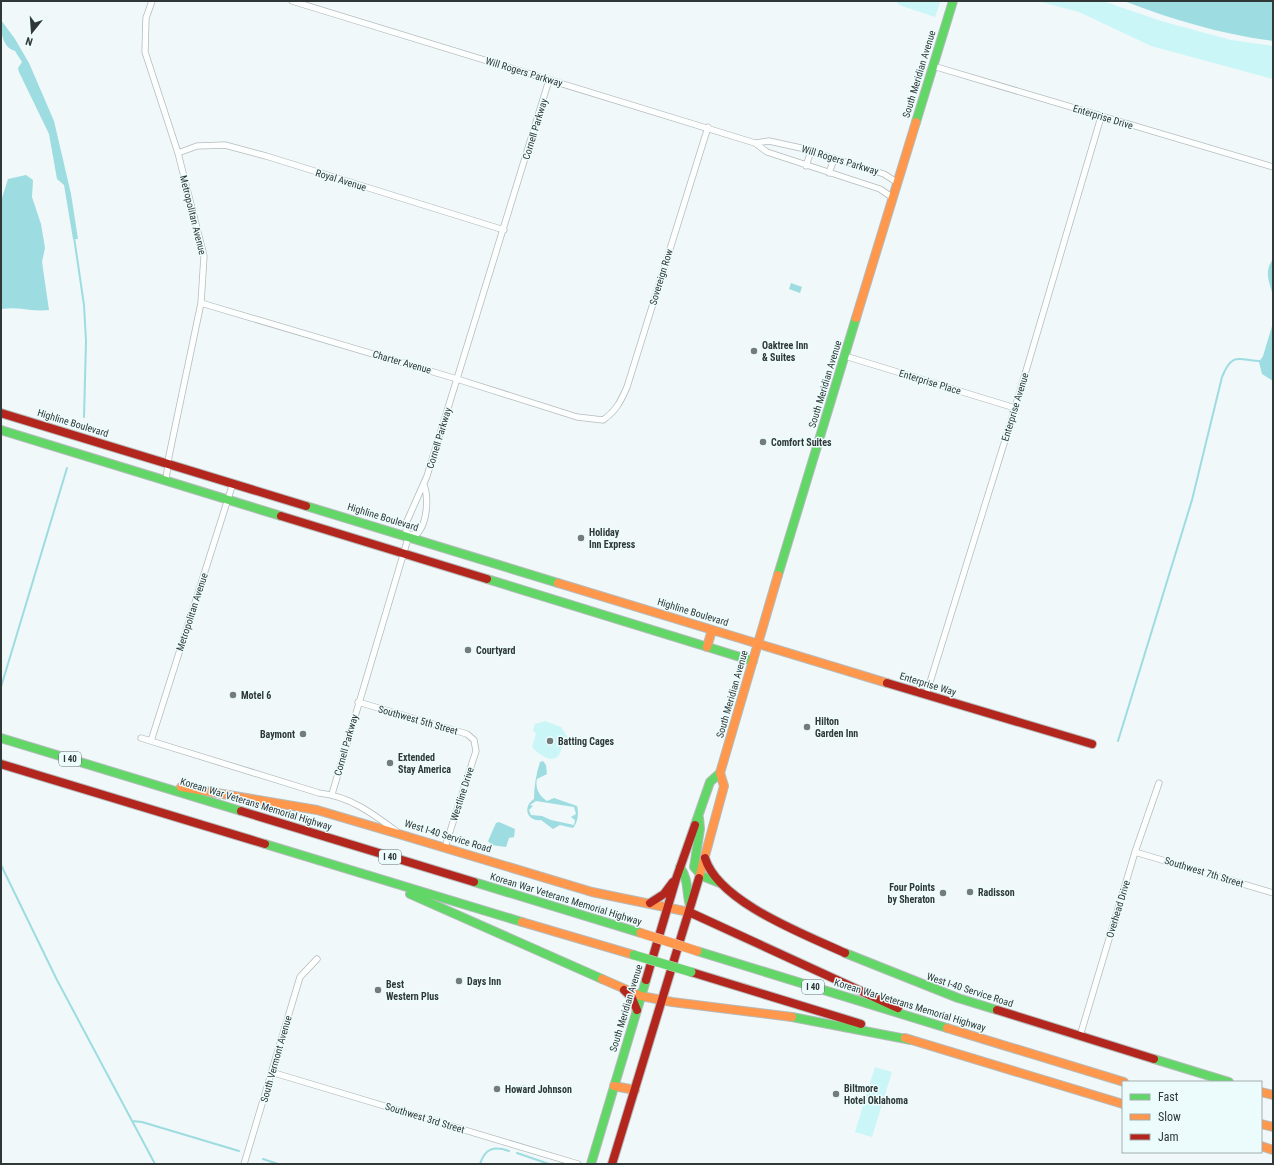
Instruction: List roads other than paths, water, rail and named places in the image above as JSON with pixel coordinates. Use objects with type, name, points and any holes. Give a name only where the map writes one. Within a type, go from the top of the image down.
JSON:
[{"type":"main road","name":"South Meridian Avenue","points":[[591,1164],[676,879],[710,782],[720,773],[953,2]]},
{"type":"main road","name":"Highline Boulevard","points":[[1,413],[409,536],[758,644]]},
{"type":"main road","points":[[1,430],[753,661]]},
{"type":"main road","points":[[707,647],[712,630]]},
{"type":"main road","name":"Enterprise Way","points":[[758,644],[1092,744]]},
{"type":"main road","name":"Korean War Veterans Memorial Highway","points":[[1,738],[1122,1081]]},
{"type":"main road","name":"I 40","points":[[1,764],[1122,1104]]},
{"type":"main road","name":"South Meridian Avenue","points":[[612,1164],[705,858],[724,786],[720,773]]},
{"type":"main road","points":[[139,780],[307,808],[402,835]]},
{"type":"main road","points":[[699,813],[700,829],[694,864],[695,870],[700,875]]},
{"type":"main road","name":"West I-40 Service Road","points":[[402,835],[592,892],[690,909],[928,1022]]},
{"type":"main road","name":"West I-40 Service Road","points":[[705,858],[708,868],[720,883]]},
{"type":"main road","points":[[680,868],[687,877],[690,909]]},
{"type":"main road","name":"West I-40 Service Road","points":[[700,875],[720,883],[770,918],[874,966],[954,997],[1226,1081]]},
{"type":"main road","points":[[368,876],[641,996],[805,1019],[911,1040]]},
{"type":"main road","points":[[650,903],[666,892],[676,879]]},
{"type":"main road","points":[[621,988],[632,998],[637,1010]]},
{"type":"main road","points":[[614,1086],[635,1090]]},
{"type":"main road","points":[[1262,1092],[1273,1095]]},
{"type":"main road","points":[[1262,1124],[1273,1128]]},
{"type":"main road","points":[[1262,1146],[1273,1150]]},
{"type":"street","name":"Metropolitan Avenue","points":[[152,1],[146,18],[145,52],[178,153],[204,256],[201,303],[168,463],[166,480]]},
{"type":"street","name":"Will Rogers Parkway","points":[[292,1],[708,127],[755,143],[767,152],[880,189],[893,198]]},
{"type":"street","name":"Enterprise Drive","points":[[933,66],[1273,167]]},
{"type":"street","name":"Cornell Parkway","points":[[332,794],[358,702],[409,536],[406,531],[407,521],[424,485],[504,230],[549,80]]},
{"type":"street","name":"Enterprise Avenue","points":[[926,695],[1015,408],[1101,117]]},
{"type":"street","name":"Sovereign Row","points":[[603,420],[615,410],[627,387],[708,127]]},
{"type":"street","name":"Will Rogers Parkway","points":[[755,143],[769,141],[810,151],[884,174],[898,183]]},
{"type":"street","name":"Royal Avenue","points":[[178,153],[197,146],[225,145],[266,156],[504,230]]},
{"type":"street","points":[[806,166],[810,151]]},
{"type":"street","points":[[829,173],[834,159]]},
{"type":"street","name":"Charter Avenue","points":[[201,303],[457,378],[577,417],[603,420]]},
{"type":"street","name":"Enterprise Place","points":[[845,356],[1015,408]]},
{"type":"street","name":"Metropolitan Avenue","points":[[151,741],[233,483]]},
{"type":"street","points":[[409,536],[418,533],[422,527],[427,496],[424,485]]},
{"type":"street","name":"Southwest 5th Street","points":[[358,702],[468,734],[475,741]]},
{"type":"street","name":"West I-40 Service Road","points":[[141,738],[319,793],[332,794],[359,805],[402,835]]},
{"type":"street","name":"Westline Drive","points":[[445,847],[476,751],[475,741]]},
{"type":"street","name":"Overhead Drive","points":[[1080,1036],[1135,852],[1159,783]]},
{"type":"street","name":"Southwest 7th Street","points":[[1135,852],[1273,893]]},
{"type":"street","name":"South Vermont Avenue","points":[[244,1164],[300,977],[317,959]]},
{"type":"street","name":"Southwest 3rd Street","points":[[271,1072],[578,1164]]},
{"type":"waterway","points":[[74,237],[84,305],[86,341],[84,417]]},
{"type":"waterway","points":[[1118,741],[1192,500],[1222,377],[1230,363],[1234,360],[1242,359],[1261,361]]},
{"type":"waterway","points":[[1,687],[67,468]]},
{"type":"waterway","points":[[1,865],[57,980],[155,1164]]},
{"type":"waterway","points":[[132,1121],[142,1122],[239,1151]]},
{"type":"waterway","points":[[480,1164],[487,1152],[491,1150],[499,1149],[509,1151]]},
{"type":"waterway","points":[[517,1153],[549,1164]]},
{"type":"waterway","points":[[263,1159],[278,1164]]},
{"type":"place","name":"Oaktree Inn & Suites","points":[[754,351]]},
{"type":"place","name":"Comfort Suites","points":[[763,442]]},
{"type":"place","name":"Holiday Inn Express","points":[[581,538]]},
{"type":"place","name":"Courtyard","points":[[468,650]]},
{"type":"place","name":"Motel 6","points":[[233,695]]},
{"type":"place","name":"Hilton Garden Inn","points":[[807,727]]},
{"type":"place","name":"Baymont","points":[[303,734]]},
{"type":"place","name":"Batting Cages","points":[[550,741]]},
{"type":"place","name":"Extended Stay America","points":[[390,763]]},
{"type":"place","name":"Radisson","points":[[970,892]]},
{"type":"place","name":"Four Points by Sheraton","points":[[943,893]]},
{"type":"place","name":"Days Inn","points":[[459,981]]},
{"type":"place","name":"Best Western Plus","points":[[378,990]]},
{"type":"place","name":"Howard Johnson","points":[[497,1089]]},
{"type":"place","name":"Biltmore Hotel Oklahoma","points":[[836,1094]]}]
